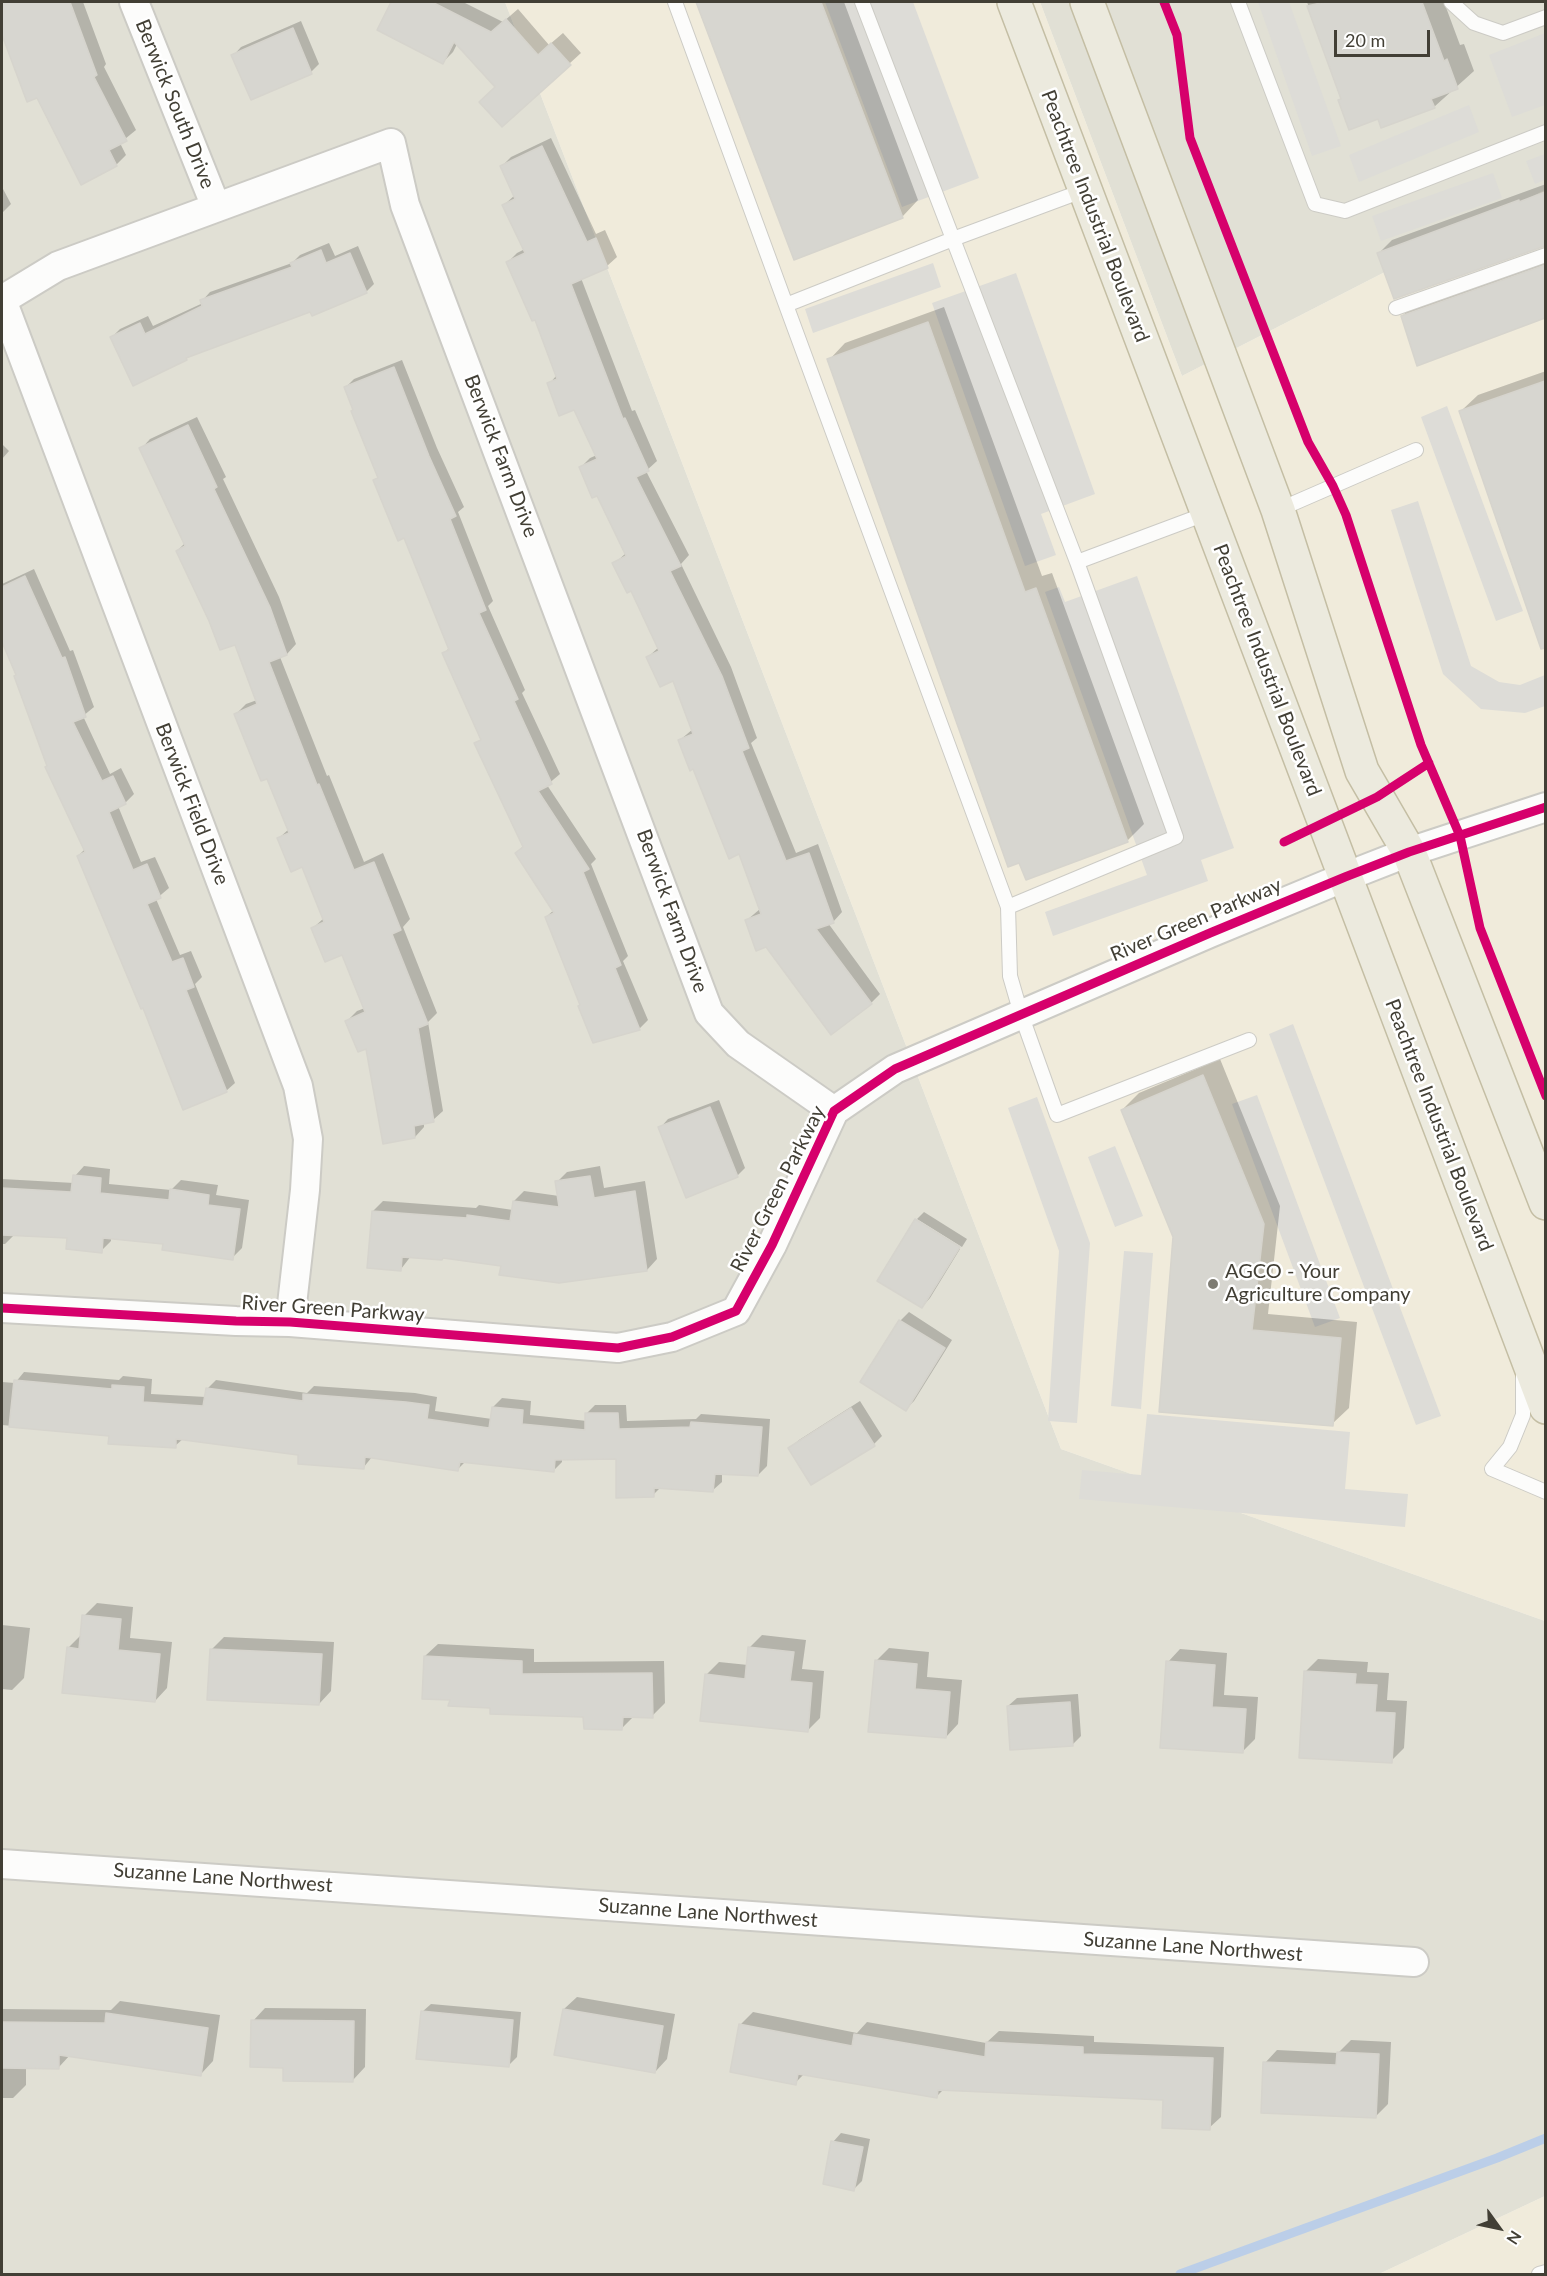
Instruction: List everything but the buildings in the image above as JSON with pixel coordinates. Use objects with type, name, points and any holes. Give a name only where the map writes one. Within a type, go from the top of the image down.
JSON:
[{"type":"highway","name":"Peachtree Industrial Boulevard","points":[[1014,2],[1545,1407]]},
{"type":"highway","points":[[1087,2],[1278,510],[1362,771],[1410,852],[1545,1203]]},
{"type":"street","name":"Berwick South Drive","points":[[134,2],[216,207]]},
{"type":"street","name":"Berwick Farm Drive","points":[[2,300],[58,266],[391,143],[405,205],[710,1013],[738,1044],[834,1111]]},
{"type":"street","name":"Berwick Field Drive","points":[[2,300],[298,1086],[308,1139],[305,1190],[290,1322]]},
{"type":"street","name":"River Green Parkway","points":[[2,1308],[236,1322],[290,1322],[618,1348],[672,1337],[736,1311],[772,1245],[834,1111],[895,1069],[1345,877],[1410,852],[1545,807]]},
{"type":"street","name":"Suzanne Lane Northwest","points":[[2,1864],[1414,1962]]},
{"type":"lane","points":[[675,2],[1008,907],[1010,976],[1057,1115],[1249,1040]]},
{"type":"lane","points":[[862,2],[1077,562],[1176,837],[1008,907]]},
{"type":"lane","points":[[1238,2],[1315,204],[1345,211],[1545,132]]},
{"type":"lane","points":[[1451,2],[1474,23],[1503,33],[1545,17]]},
{"type":"lane","points":[[786,305],[1085,190]]},
{"type":"lane","points":[[1396,308],[1545,255]]},
{"type":"lane","points":[[1278,510],[1416,450]]},
{"type":"lane","points":[[1077,562],[1208,513]]},
{"type":"lane","points":[[1523,1347],[1523,1415],[1510,1447],[1492,1469],[1545,1491]]},
{"type":"lane","points":[[1539,2274],[1545,2272]]},
{"type":"shaded area","points":[[2,2],[505,2],[1061,1449],[1545,1621],[1545,2196],[1379,2274],[2,2274]]},
{"type":"shaded area","points":[[505,2],[1040,2],[1182,376],[1545,190],[1545,1621],[1061,1449]]},
{"type":"shaded area","points":[[825,2],[913,2],[979,178],[902,207]]},
{"type":"shaded area","points":[[1040,2],[1545,2],[1545,190],[1182,376]]},
{"type":"shaded area","points":[[1258,2],[1289,2],[1341,146],[1312,156]]},
{"type":"shaded area","points":[[1545,33],[1545,105],[1512,117],[1489,55]]},
{"type":"shaded area","points":[[1469,105],[1479,132],[1359,182],[1349,155]]},
{"type":"shaded area","points":[[1545,154],[1545,180],[1535,184],[1526,161]]},
{"type":"shaded area","points":[[1493,173],[1502,198],[1381,241],[1372,216]]},
{"type":"shaded area","points":[[933,263],[941,287],[813,333],[805,309]]},
{"type":"shaded area","points":[[1016,273],[1095,494],[1041,514],[1056,555],[1025,566],[932,303]]},
{"type":"shaded area","points":[[1447,406],[1523,611],[1496,621],[1421,417]]},
{"type":"shaded area","points":[[1418,501],[1471,666],[1499,682],[1520,685],[1545,675],[1545,706],[1525,713],[1481,709],[1443,674],[1391,510]]},
{"type":"shaded area","points":[[1137,576],[1234,848],[1201,860],[1208,881],[1053,936],[1045,912],[1147,875],[1045,592],[1059,587],[1065,602]]},
{"type":"shaded area","points":[[1293,1024],[1441,1416],[1416,1425],[1269,1034]]},
{"type":"shaded area","points":[[1257,1095],[1340,1318],[1315,1327],[1232,1104]]},
{"type":"shaded area","points":[[1037,1097],[1090,1243],[1077,1423],[1048,1421],[1059,1251],[1008,1108]]},
{"type":"shaded area","points":[[1115,1146],[1143,1216],[1115,1227],[1088,1157]]},
{"type":"shaded area","points":[[1124,1251],[1153,1253],[1141,1409],[1111,1406]]},
{"type":"shaded area","points":[[1147,1414],[1350,1432],[1345,1489],[1408,1494],[1405,1527],[1079,1499],[1082,1470],[1141,1475]]},
{"type":"shaded area","points":[[1545,2196],[1545,2274],[1379,2274]]},
{"type":"waterway","points":[[1180,2274],[1546,2138]]},
{"type":"cycle path","points":[[1164,2],[1177,35],[1190,138],[1308,442],[1333,486],[1346,515],[1421,745],[1460,836],[1480,928],[1546,1096]]},
{"type":"cycle path","points":[[1284,842],[1377,797],[1429,763]]},
{"type":"cycle path","points":[[2,1308],[290,1322],[618,1348],[672,1337],[736,1311],[772,1245],[834,1111],[895,1069],[1345,877],[1409,852],[1546,807]]},
{"type":"place","name":"AGCO - Your Agriculture Company","points":[[1213,1284]]}]
